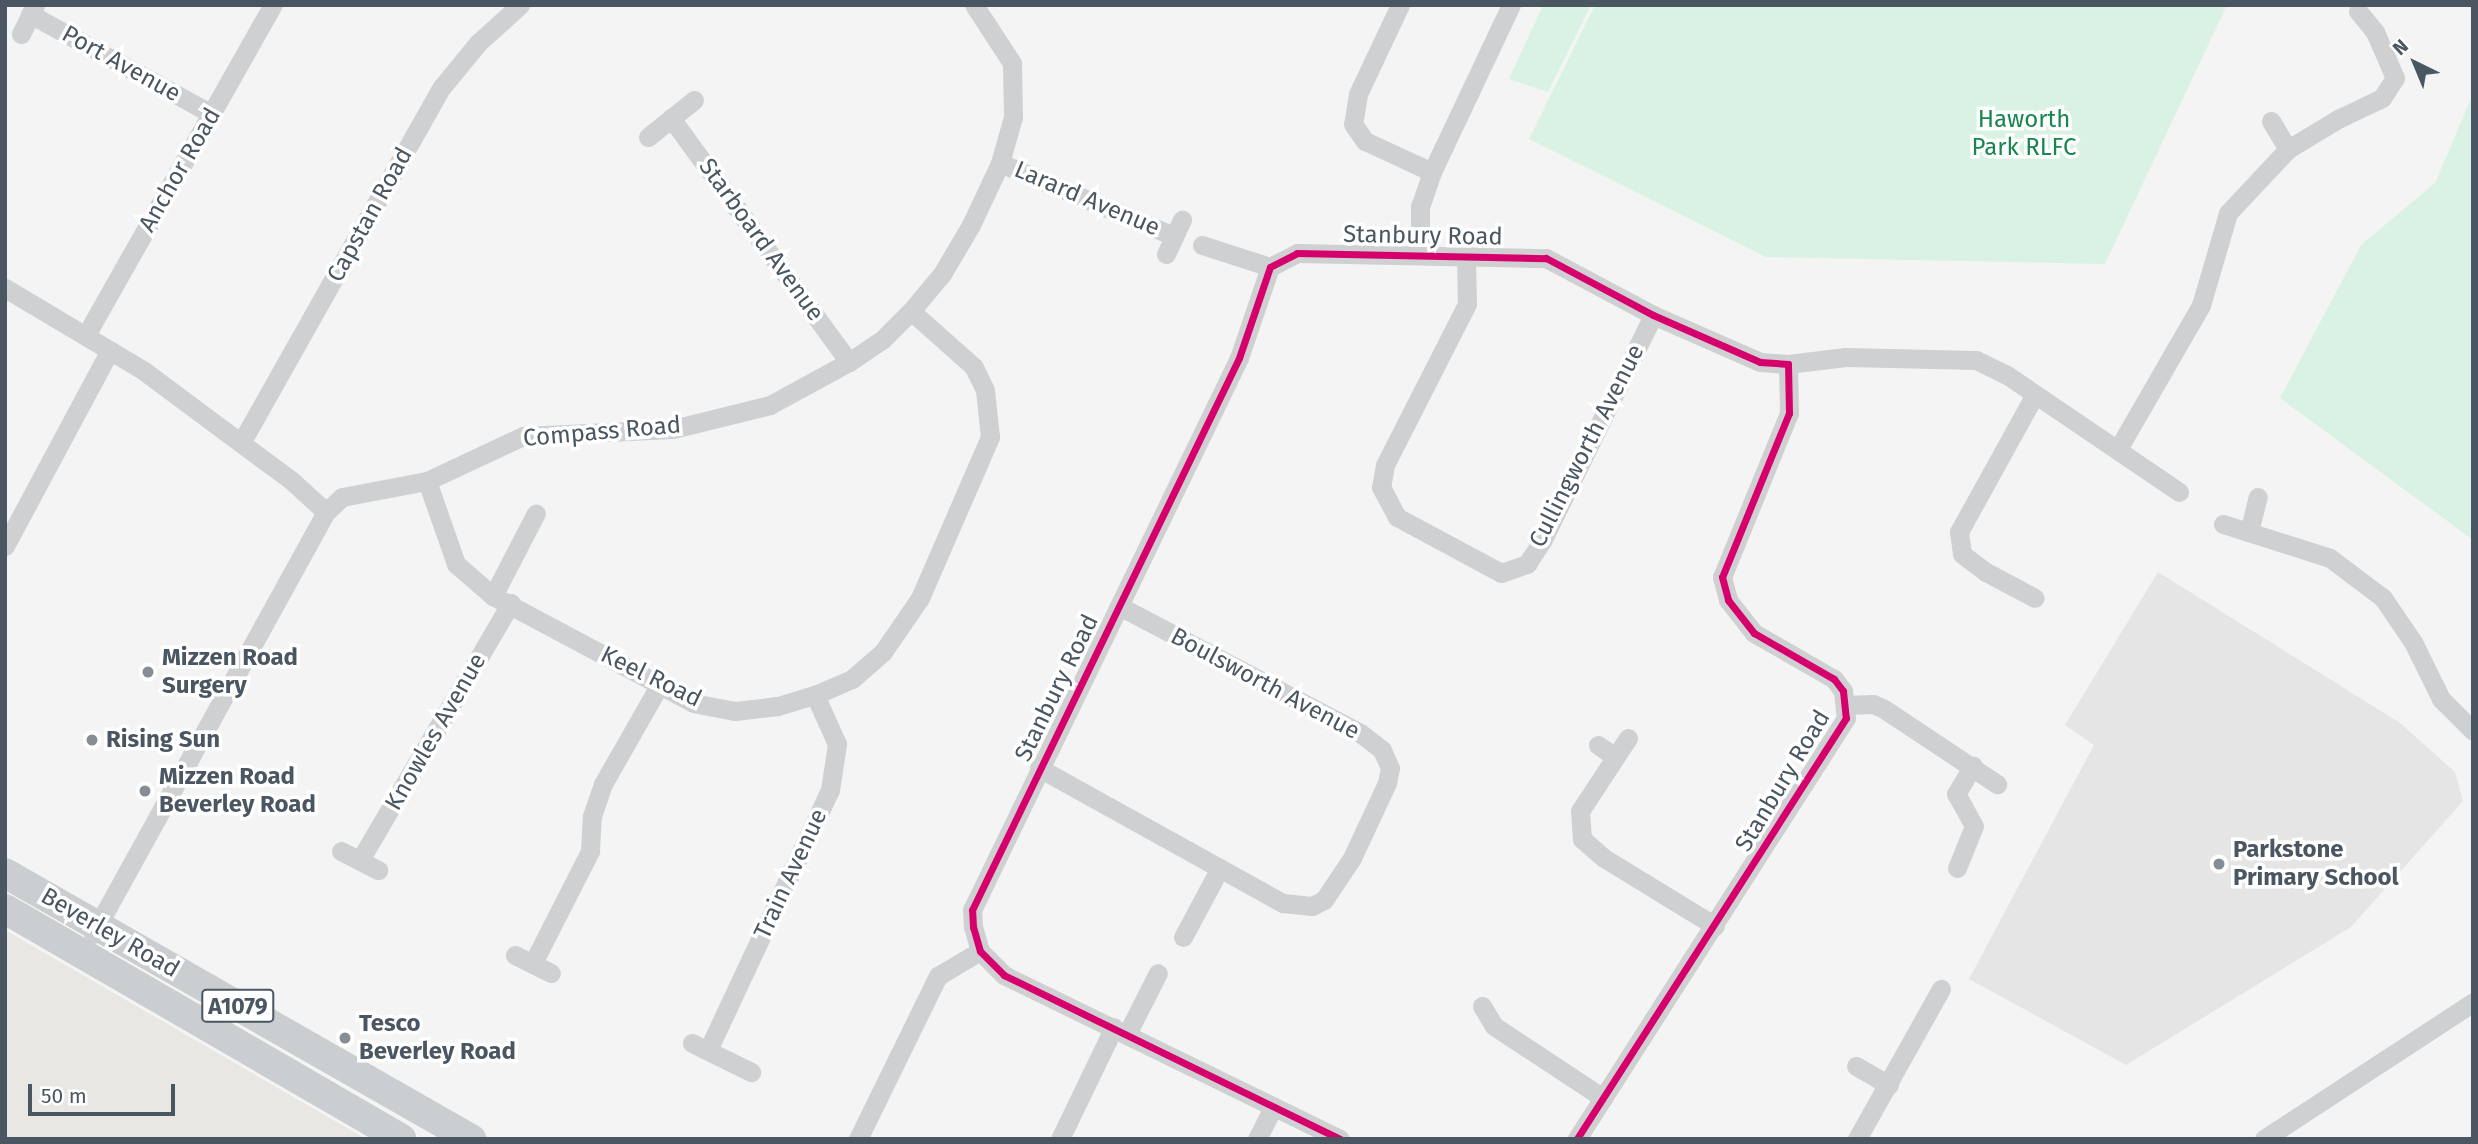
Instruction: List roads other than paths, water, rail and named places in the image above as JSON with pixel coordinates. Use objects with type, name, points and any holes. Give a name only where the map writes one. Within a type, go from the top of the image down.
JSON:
[{"type":"main road","name":"Beverley Road","points":[[5,873],[471,1139]]},
{"type":"main road","name":"Beverley Road","points":[[5,909],[401,1139]]},
{"type":"street","name":"Anchor Road","points":[[86,335],[273,5]]},
{"type":"street","name":"Capstan Road","points":[[242,443],[442,87],[478,43],[520,5]]},
{"type":"street","name":"Compass Road","points":[[326,512],[342,498],[427,481],[523,436],[673,429],[771,405],[849,362],[882,340],[942,274],[1000,163],[1013,117],[1012,63],[974,5]]},
{"type":"street","points":[[1400,5],[1358,94],[1353,124],[1364,141],[1432,172]]},
{"type":"street","points":[[1420,253],[1420,206],[1432,172],[1511,5]]},
{"type":"street","points":[[2118,449],[2155,371],[2202,305],[2228,213],[2288,149],[2337,119],[2382,99],[2395,78],[2375,32],[2356,7]]},
{"type":"street","name":"Port Avenue","points":[[21,34],[33,9],[212,114]]},
{"type":"street","points":[[648,136],[694,100]]},
{"type":"street","name":"Starboard Avenue","points":[[671,118],[849,362]]},
{"type":"street","points":[[2272,121],[2288,149]]},
{"type":"street","name":"Larard Avenue","points":[[1000,163],[1174,236]]},
{"type":"street","points":[[1202,246],[1270,267]]},
{"type":"street","name":"Stanbury Road","points":[[980,951],[972,909],[1239,358],[1270,267],[1297,253],[1420,253],[1546,258],[1653,315],[1760,362],[1788,364],[1789,413],[1723,577],[1728,600],[1755,633],[1834,679],[1847,705],[1846,718],[1837,738],[1577,1139]]},
{"type":"street","name":"Cullingworth Avenue","points":[[1466,254],[1467,304],[1385,465],[1381,487],[1397,517],[1501,573],[1527,564],[1542,541],[1653,315]]},
{"type":"street","points":[[5,288],[86,335],[242,443],[326,512],[82,953]]},
{"type":"street","name":"Keel Road","points":[[427,481],[456,564],[502,599],[694,703],[735,711],[778,706],[815,695],[852,679],[883,652],[920,598],[990,437],[985,390],[974,367],[911,311]]},
{"type":"street","points":[[5,546],[110,351]]},
{"type":"street","points":[[1788,364],[1846,357],[1976,360],[2007,375],[2034,396],[2118,449],[2179,492]]},
{"type":"street","points":[[2034,396],[1959,532],[1962,554],[1986,572],[2035,598]]},
{"type":"street","points":[[2249,532],[2258,497]]},
{"type":"street","name":"Knowles Avenue","points":[[360,860],[502,599],[536,513]]},
{"type":"street","points":[[2224,524],[2330,558],[2383,598],[2413,642],[2441,699],[2473,731]]},
{"type":"street","name":"Boulsworth Avenue","points":[[1040,768],[1283,903],[1312,905],[1324,900],[1352,858],[1390,768],[1382,750],[1360,733],[1119,606]]},
{"type":"street","points":[[551,973],[524,959],[590,851],[592,816],[603,784],[659,685]]},
{"type":"street","name":"Train Avenue","points":[[751,1072],[700,1046],[830,789],[837,744],[815,695]]},
{"type":"street","points":[[1847,705],[1873,704],[1884,709],[1997,784]]},
{"type":"street","points":[[1628,738],[1580,811],[1582,839],[1604,858],[1715,926]]},
{"type":"street","points":[[1598,745],[1615,757]]},
{"type":"street","points":[[1957,868],[1974,826],[1956,794],[1973,766]]},
{"type":"street","points":[[341,851],[378,870]]},
{"type":"street","points":[[1183,937],[1220,868]]},
{"type":"street","points":[[858,1139],[938,976],[980,951],[1004,975],[1340,1139]]},
{"type":"street","points":[[1060,1139],[1121,1031],[1158,973]]},
{"type":"street","points":[[1857,1139],[1941,989]]},
{"type":"street","points":[[2264,1139],[2473,1002]]},
{"type":"street","points":[[1482,1006],[1494,1026],[1604,1098]]},
{"type":"street","points":[[1856,1066],[1889,1085]]},
{"type":"street","points":[[1257,1139],[1273,1107]]},
{"type":"place","name":"Mizzen Road Surgery","points":[[148,672]]},
{"type":"place","name":"Rising Sun","points":[[92,740]]},
{"type":"place","name":"Mizzen Road Beverley Road","points":[[145,791]]},
{"type":"place","name":"Parkstone Primary School","points":[[2219,864]]},
{"type":"place","name":"Tesco Beverley Road","points":[[345,1038]]},
{"type":"park label","name":"Haworth Park RLFC","points":[[2024,134]]}]
